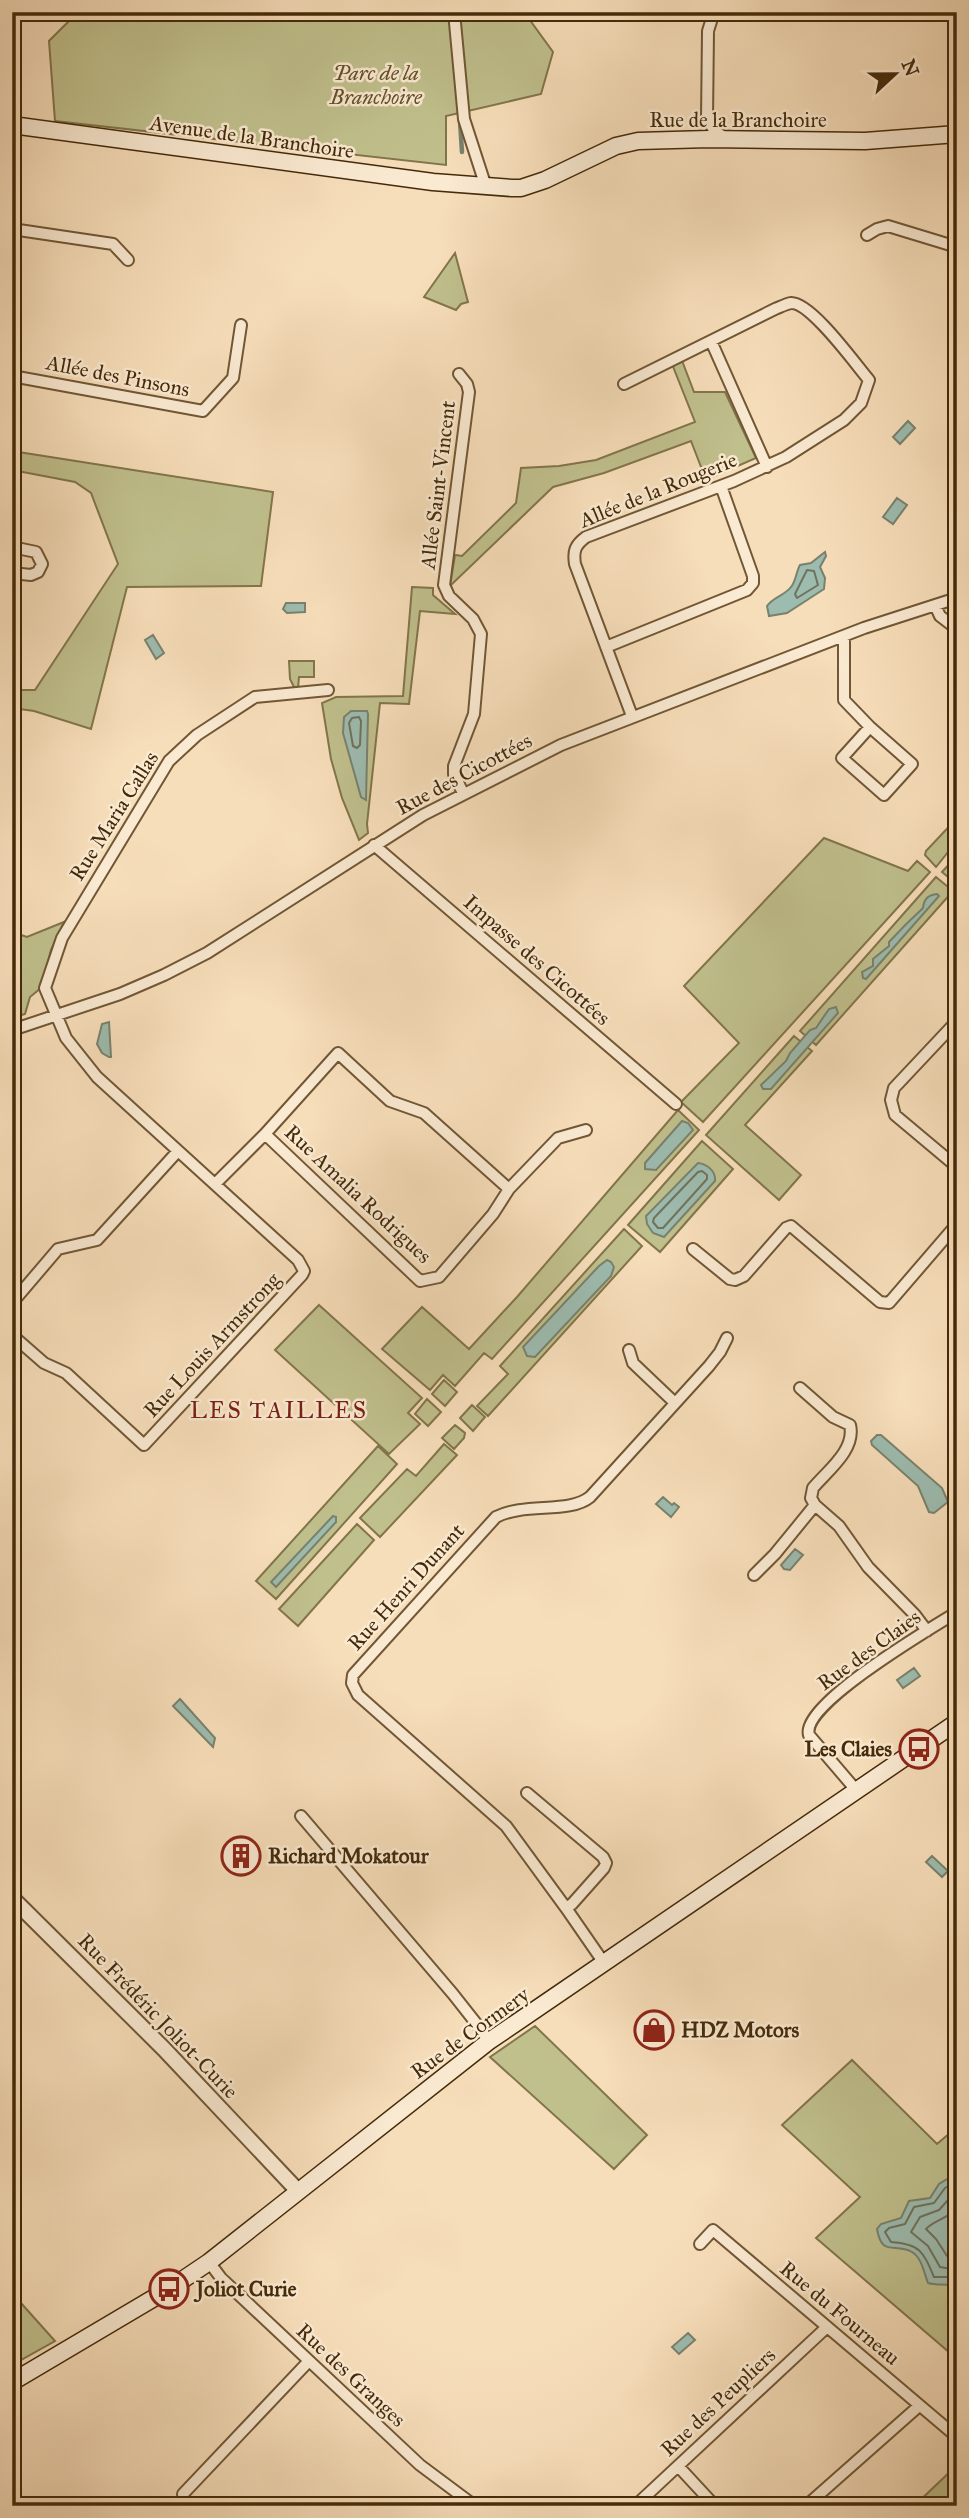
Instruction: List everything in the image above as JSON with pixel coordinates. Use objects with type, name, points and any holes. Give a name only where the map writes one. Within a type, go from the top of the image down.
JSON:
[{"type":"main road","name":"Avenue de la Branchoire","points":[[12,125],[486,187]]},
{"type":"main road","name":"Rue de la Branchoire","points":[[486,187],[530,186],[616,146],[638,141],[873,141],[957,134]]},
{"type":"main road","name":"Rue de Cormery","points":[[12,2382],[169,2289],[209,2262],[488,2042],[957,1722]]},
{"type":"street","points":[[454,12],[464,119],[486,187]]},
{"type":"street","points":[[714,12],[708,31],[707,120],[714,130],[727,139]]},
{"type":"street","points":[[867,236],[888,226],[957,247]]},
{"type":"street","points":[[12,229],[113,244],[128,260]]},
{"type":"street","name":"Allée de la Rougerie","points":[[624,384],[791,303],[800,305],[823,324],[869,380],[861,403],[844,420],[786,457],[721,486],[586,537],[578,543],[573,552],[575,564],[632,716]]},
{"type":"street","name":"Allée des Pinsons","points":[[12,376],[203,411],[233,379],[241,325]]},
{"type":"street","name":"Allée de la Rougerie","points":[[711,341],[768,467]]},
{"type":"street","name":"Allée Saint-Vincent","points":[[459,374],[467,384],[469,392],[444,585],[449,596],[472,619],[481,634],[474,714],[454,766],[454,774],[463,793]]},
{"type":"street","points":[[606,646],[747,590],[753,583],[753,576],[721,486]]},
{"type":"street","points":[[12,547],[36,552],[42,564],[35,574],[12,573]]},
{"type":"street","name":"Rue des Cicottées","points":[[12,1030],[131,989],[207,953],[374,845],[463,793],[561,745],[844,637],[957,598]]},
{"type":"street","points":[[935,605],[940,615],[957,629]]},
{"type":"street","points":[[844,637],[844,700],[912,764],[884,795],[842,758],[870,727]]},
{"type":"street","name":"Rue Maria Callas","points":[[56,1016],[46,988],[62,938],[169,761],[197,735],[255,697],[328,690]]},
{"type":"street","name":"Impasse des Cicottées","points":[[374,845],[676,1104]]},
{"type":"street","name":"Rue Louis Armstrong","points":[[12,1335],[44,1363],[66,1373],[145,1445],[299,1280],[304,1271],[298,1260],[97,1077],[66,1038],[56,1016]]},
{"type":"street","points":[[957,1021],[894,1088],[891,1100],[895,1115],[957,1167]]},
{"type":"street","name":"Rue Amalia Rodrigues","points":[[215,1184],[338,1054],[390,1101],[424,1113],[509,1189]]},
{"type":"street","name":"Rue Amalia Rodrigues","points":[[265,1134],[420,1281],[439,1277],[494,1214],[509,1189],[558,1138],[586,1130]]},
{"type":"street","points":[[12,1303],[58,1249],[97,1240],[178,1151]]},
{"type":"street","points":[[693,1249],[730,1279],[735,1280],[744,1276],[786,1228],[791,1226],[880,1303],[885,1304],[893,1300],[957,1224]]},
{"type":"street","name":"Rue Henri Dunant","points":[[566,1908],[506,1826],[358,1695],[352,1684],[353,1675],[490,1522],[516,1509],[584,1502],[709,1366],[727,1338]]},
{"type":"street","points":[[629,1350],[633,1363],[674,1402]]},
{"type":"street","points":[[800,1388],[833,1417],[850,1425],[851,1431],[846,1450],[813,1488],[811,1498],[815,1506],[839,1526],[868,1567],[927,1631]]},
{"type":"street","points":[[754,1575],[815,1506]]},
{"type":"street","name":"Rue des Claies","points":[[856,1790],[808,1735],[810,1722],[837,1693],[957,1612]]},
{"type":"street","points":[[527,1793],[603,1857],[606,1863],[589,1886],[566,1908],[604,1964]]},
{"type":"street","points":[[301,1816],[453,1994],[488,2042]]},
{"type":"street","name":"Rue Frédéric Joliot-Curie","points":[[12,1898],[164,2049],[298,2191]]},
{"type":"street","name":"Rue du Fourneau","points":[[700,2244],[713,2231],[957,2437]]},
{"type":"street","name":"Rue des Granges","points":[[209,2262],[221,2278],[308,2362],[420,2465],[475,2506]]},
{"type":"street","name":"Rue des Peupliers","points":[[635,2506],[827,2327]]},
{"type":"street","points":[[184,2506],[183,2494],[308,2362]]},
{"type":"street","points":[[806,2506],[919,2406]]},
{"type":"street","points":[[678,2466],[715,2506]]},
{"type":"green space","name":"Parc de la Branchoire","points":[[78,12],[524,12],[553,52],[541,94],[446,116],[446,165],[55,121],[49,41]]},
{"type":"green space","points":[[455,253],[468,302],[461,304],[456,310],[424,297]]},
{"type":"green space","points":[[681,358],[694,392],[725,392],[756,458],[706,480],[691,441],[604,473],[553,487],[450,586],[455,555],[462,556],[516,503],[521,468],[596,460],[695,422],[672,364]]},
{"type":"green space","points":[[12,451],[273,492],[261,586],[127,587],[91,729],[34,711],[12,708],[12,690],[35,690],[118,564],[91,493],[75,482],[12,470]]},
{"type":"green space","points":[[412,587],[433,588],[433,595],[455,614],[420,611],[409,704],[380,703],[368,833],[359,840],[342,798],[331,759],[322,703],[336,697],[403,696]]},
{"type":"green space","points":[[289,661],[314,661],[314,677],[299,677],[298,688],[295,689],[290,679]]},
{"type":"green space","points":[[957,818],[956,842],[936,867],[925,855],[926,851]]},
{"type":"green space","points":[[824,838],[908,871],[917,861],[930,872],[703,1122],[681,1102],[739,1043],[684,986]]},
{"type":"green space","points":[[957,859],[957,880],[954,882],[942,872]]},
{"type":"green space","points":[[936,877],[953,891],[816,1045],[800,1031]]},
{"type":"green space","points":[[64,922],[51,950],[41,988],[30,997],[25,1014],[12,1018],[12,932],[27,937]]},
{"type":"green space","points":[[794,1036],[812,1051],[745,1125],[801,1175],[779,1200],[706,1135]]},
{"type":"green space","points":[[678,1110],[699,1130],[492,1359],[484,1353],[455,1386],[443,1375],[430,1390],[382,1349],[422,1307],[469,1349]]},
{"type":"green space","points":[[702,1141],[733,1169],[660,1252],[628,1225]]},
{"type":"green space","points":[[624,1229],[642,1246],[488,1416],[477,1406],[508,1374],[500,1366]]},
{"type":"green space","points":[[319,1305],[422,1398],[408,1413],[420,1424],[389,1454],[275,1350]]},
{"type":"green space","points":[[444,1380],[457,1392],[445,1406],[432,1394]]},
{"type":"green space","points":[[427,1399],[441,1412],[428,1426],[415,1414]]},
{"type":"green space","points":[[472,1405],[485,1417],[473,1431],[460,1418]]},
{"type":"green space","points":[[455,1425],[465,1433],[454,1449],[442,1438]]},
{"type":"green space","points":[[444,1444],[457,1455],[380,1537],[360,1518],[407,1469],[416,1476]]},
{"type":"green space","points":[[378,1446],[397,1464],[276,1599],[256,1581]]},
{"type":"green space","points":[[357,1524],[374,1540],[298,1626],[279,1609]]},
{"type":"green space","points":[[535,2026],[647,2135],[614,2169],[490,2057]]},
{"type":"green space","points":[[852,2060],[937,2144],[957,2127],[957,2359],[816,2238],[860,2197],[782,2125]]},
{"type":"green space","points":[[12,2293],[55,2341],[12,2365]]},
{"type":"green space","points":[[957,2465],[957,2506],[914,2506]]},
{"type":"water","points":[[908,421],[915,428],[900,444],[893,437]]},
{"type":"water","points":[[897,498],[907,505],[893,524],[883,517]]},
{"type":"water","points":[[825,552],[826,556],[820,567],[825,578],[824,589],[787,613],[769,616],[767,606],[791,587],[800,565],[811,563]]},
{"type":"water","points":[[286,603],[305,603],[305,612],[287,613],[283,609]]},
{"type":"water","points":[[153,635],[164,653],[156,659],[145,640]]},
{"type":"water","points":[[351,711],[367,711],[368,714],[366,800],[361,797],[343,733],[344,717]]},
{"type":"water","points":[[937,894],[939,896],[866,979],[863,978],[862,972],[873,966],[873,959],[889,946],[889,942],[923,908],[927,898]]},
{"type":"water","points":[[836,1007],[838,1013],[771,1089],[763,1089],[761,1085],[786,1061],[810,1030],[816,1028],[829,1009]]},
{"type":"water","points":[[109,1022],[111,1057],[102,1053],[97,1044],[102,1024]]},
{"type":"water","points":[[682,1121],[688,1123],[693,1130],[656,1170],[645,1169],[645,1163]]},
{"type":"water","points":[[698,1163],[710,1169],[715,1181],[664,1237],[653,1233],[647,1224],[646,1216]]},
{"type":"water","points":[[607,1260],[614,1267],[611,1276],[535,1357],[527,1356],[523,1347]]},
{"type":"water","points":[[881,1435],[942,1488],[948,1502],[934,1513],[929,1512],[918,1486],[872,1445],[871,1441]]},
{"type":"water","points":[[663,1497],[679,1507],[671,1517],[656,1504]]},
{"type":"water","points":[[333,1516],[336,1517],[336,1522],[276,1587],[271,1582]]},
{"type":"water","points":[[795,1549],[803,1555],[790,1570],[784,1569],[781,1565]]},
{"type":"water","points":[[914,1668],[920,1676],[903,1688],[897,1680]]},
{"type":"water","points":[[180,1699],[215,1738],[213,1747],[173,1706]]},
{"type":"water","points":[[932,1856],[948,1871],[942,1877],[926,1862]]},
{"type":"water","points":[[957,2173],[957,2287],[928,2283],[915,2255],[906,2249],[886,2246],[879,2238],[877,2229],[881,2224],[901,2218],[909,2201],[930,2198],[939,2184]]},
{"type":"water","points":[[688,2333],[695,2340],[679,2354],[672,2347]]},
{"type":"waterway","points":[[460,121],[462,152]]},
{"type":"place","name":"Les Claies","points":[[919,1749]]},
{"type":"place","name":"Richard Mokatour","points":[[241,1856]]},
{"type":"place","name":"HDZ Motors","points":[[654,2030]]},
{"type":"place","name":"Joliot Curie","points":[[169,2289]]},
{"type":"district","name":"LES TAILLES","points":[[279,1410]]}]
